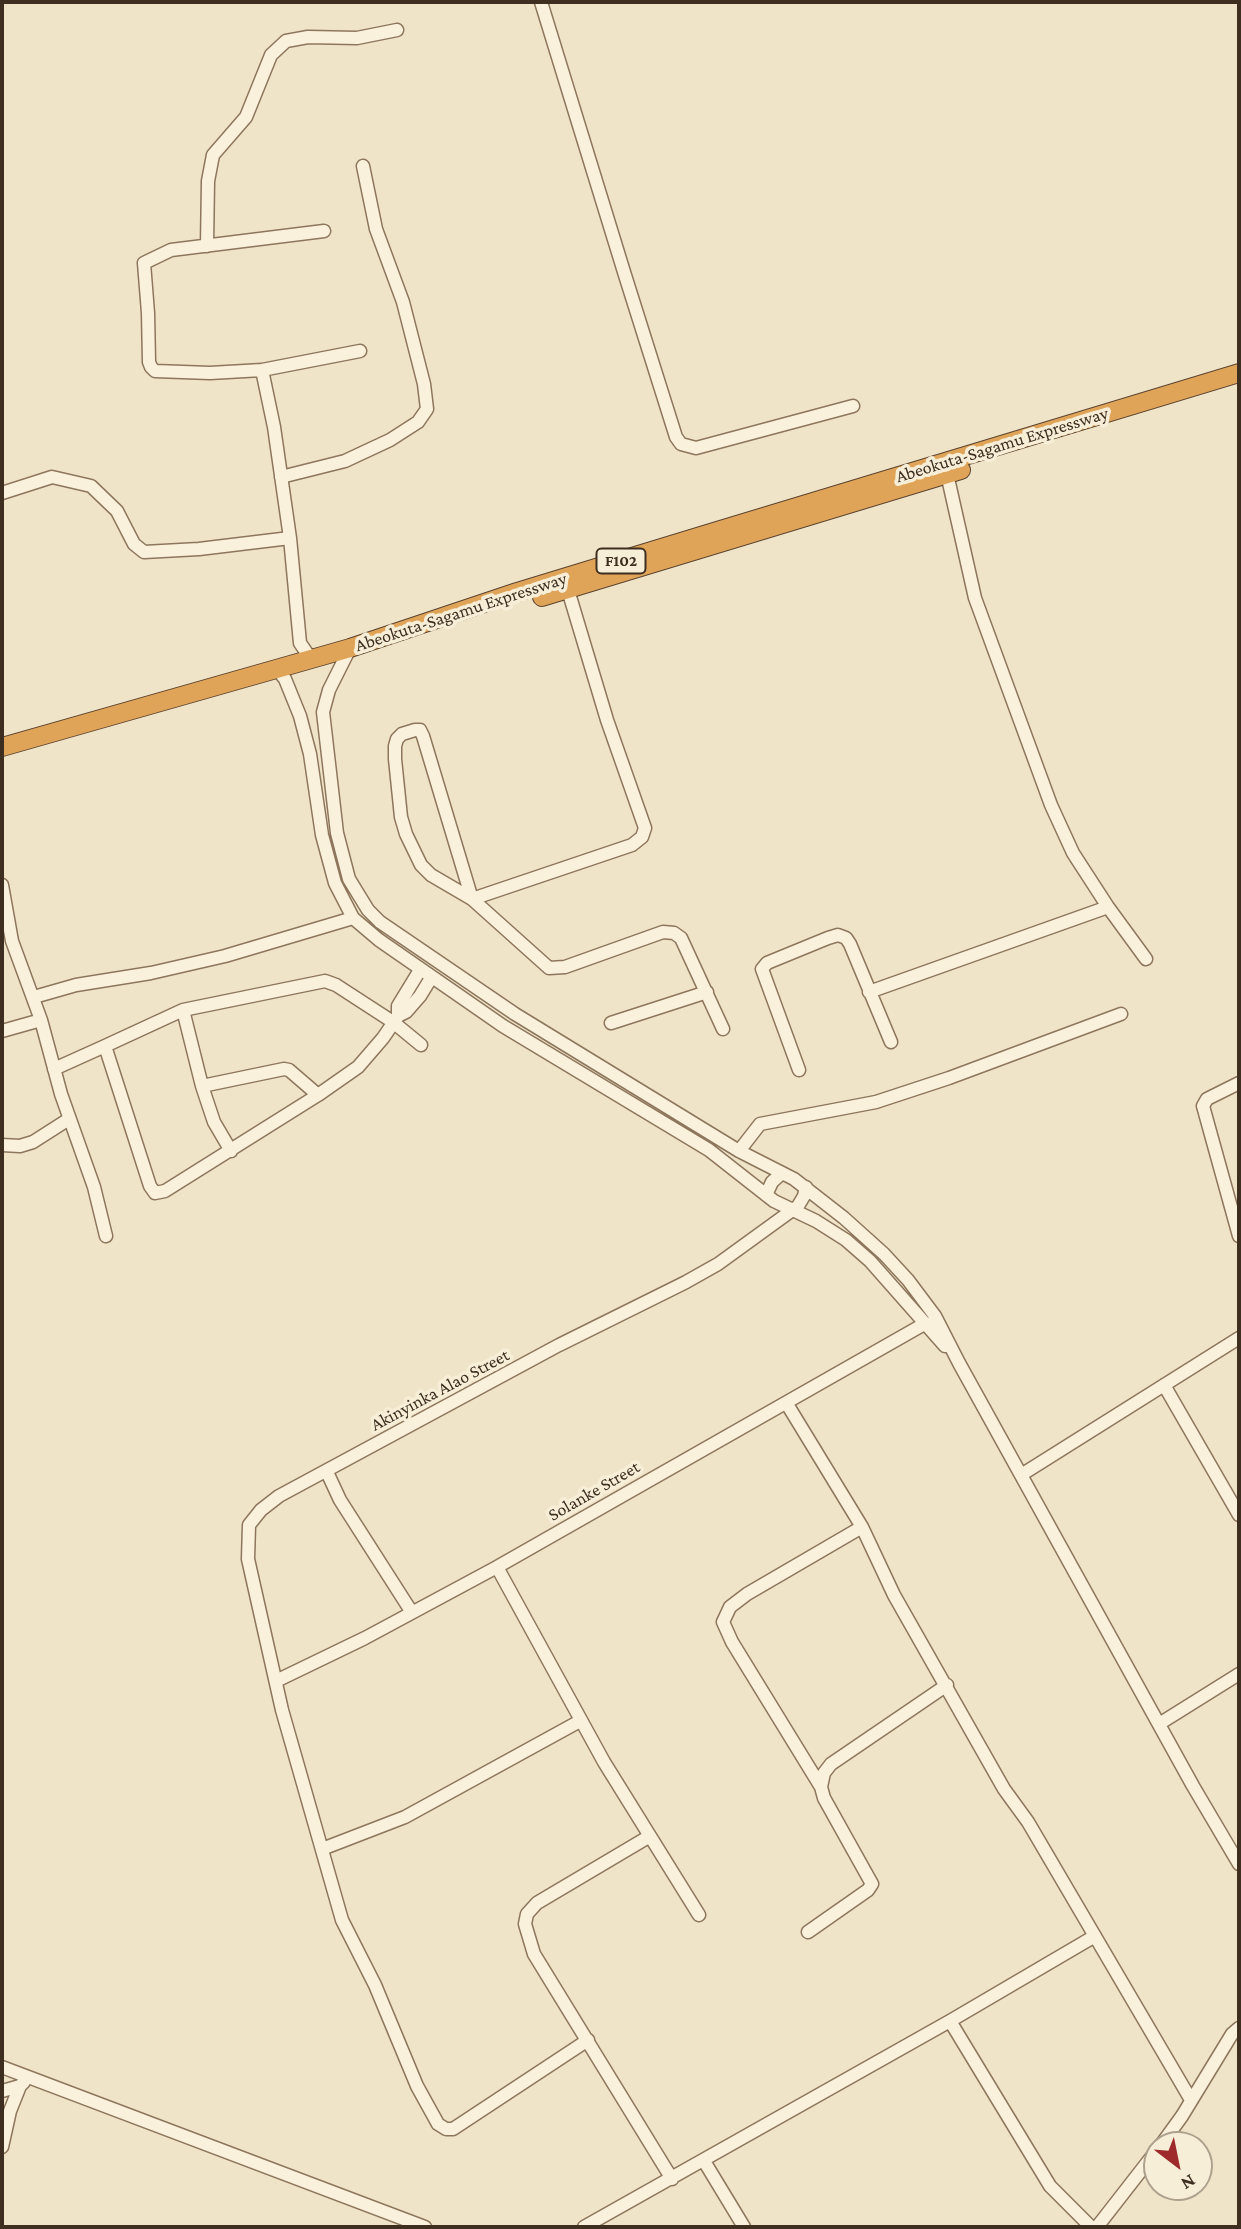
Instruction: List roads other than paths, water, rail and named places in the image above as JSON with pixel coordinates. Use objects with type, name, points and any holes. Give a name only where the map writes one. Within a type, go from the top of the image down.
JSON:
[{"type":"highway","name":"Abeokuta-Sagamu Expressway","points":[[2,756],[246,687],[311,659],[347,654],[517,592],[1239,373]]},
{"type":"highway","name":"Abeokuta-Sagamu Expressway","points":[[2,747],[281,674],[568,590],[1239,385]]},
{"type":"street","points":[[541,2],[624,272],[681,444],[696,448],[853,406]]},
{"type":"street","points":[[207,246],[208,181],[213,155],[246,117],[271,55],[286,41],[309,37],[357,38],[397,30]]},
{"type":"street","points":[[281,477],[345,461],[390,440],[418,422],[427,409],[424,384],[406,313],[376,229],[363,166]]},
{"type":"street","points":[[324,231],[171,250],[144,263],[149,313],[149,362],[155,371],[210,373],[261,370],[360,351]]},
{"type":"street","points":[[261,370],[290,538],[300,643],[311,659]]},
{"type":"street","points":[[947,474],[975,598],[1052,805],[1073,853],[1146,959]]},
{"type":"street","points":[[2,493],[52,477],[91,486],[117,512],[134,544],[144,552],[199,549],[290,538]]},
{"type":"street","points":[[472,899],[632,845],[642,837],[645,828],[607,720],[568,590]]},
{"type":"street","points":[[347,654],[329,690],[323,712],[326,751],[337,833],[349,878],[368,909],[380,922],[515,1014],[739,1151],[806,1187],[874,1245],[908,1280],[935,1317],[1159,1724],[1238,1860]]},
{"type":"street","points":[[281,674],[300,716],[310,754],[322,835],[335,883],[353,918],[431,978],[503,1026],[709,1150],[766,1195],[790,1210],[816,1221],[846,1240],[870,1261],[959,1363]]},
{"type":"street","points":[[300,716],[323,712]]},
{"type":"street","points":[[472,899],[423,736],[420,730],[402,734],[397,739],[395,759],[401,817],[421,865],[431,875],[472,899],[550,968],[565,967],[663,932],[674,933],[681,938],[723,1029]]},
{"type":"street","points":[[310,754],[326,751]]},
{"type":"street","points":[[2,885],[7,942],[34,997],[69,1119],[94,1187],[106,1236]]},
{"type":"street","points":[[869,992],[1108,907]]},
{"type":"street","points":[[34,997],[76,985],[225,956],[353,918]]},
{"type":"street","points":[[799,1070],[762,969],[767,964],[838,935],[846,938],[850,944],[891,1042]]},
{"type":"street","points":[[105,1046],[150,1186],[155,1193],[165,1191],[358,1067],[383,1038],[395,1019],[398,1006],[420,970]]},
{"type":"street","points":[[395,1019],[406,1012],[431,978]]},
{"type":"street","points":[[54,1069],[183,1010],[325,981],[395,1019],[421,1045]]},
{"type":"street","points":[[611,1023],[707,992]]},
{"type":"street","points":[[183,1010],[214,1122],[231,1151]]},
{"type":"street","points":[[739,1151],[760,1124],[876,1102],[1121,1014]]},
{"type":"street","points":[[2,1031],[41,1020]]},
{"type":"street","points":[[202,1086],[284,1069],[289,1070],[318,1095]]},
{"type":"street","points":[[1239,1083],[1207,1099],[1203,1106],[1239,1236]]},
{"type":"street","points":[[2,1145],[20,1146],[33,1142],[69,1119]]},
{"type":"street","points":[[766,1195],[768,1187],[782,1172]]},
{"type":"street","name":"Akinyinka Alao Street","points":[[587,2040],[453,2129],[446,2129],[438,2124],[418,2086],[375,1985],[342,1920],[276,1681],[248,1559],[248,1525],[279,1496],[559,1345],[686,1282],[748,1244],[802,1202],[806,1187]]},
{"type":"street","name":"Solanke Street","points":[[276,1681],[497,1567],[926,1323]]},
{"type":"street","points":[[1021,1475],[1239,1338]]},
{"type":"street","points":[[1164,1385],[1239,1515]]},
{"type":"street","points":[[787,1404],[862,1527],[894,1595],[1004,1789],[1028,1822],[1191,2100]]},
{"type":"street","points":[[327,1472],[340,1500],[411,1611]]},
{"type":"street","points":[[808,1932],[868,1890],[872,1884],[824,1798],[821,1787],[732,1642],[723,1622],[730,1606],[747,1594],[862,1527]]},
{"type":"street","points":[[497,1567],[580,1721],[699,1915]]},
{"type":"street","points":[[1159,1724],[1239,1674]]},
{"type":"street","points":[[821,1787],[824,1773],[831,1764],[947,1685]]},
{"type":"street","points":[[322,1849],[405,1817],[580,1721]]},
{"type":"street","points":[[650,1836],[548,1896],[527,1914],[525,1924],[534,1954],[672,2179]]},
{"type":"street","points":[[584,2227],[950,2021],[1095,1936]]},
{"type":"street","points":[[950,2021],[1050,2186],[1091,2227]]},
{"type":"street","points":[[1170,2131],[1232,2034],[1239,2028]]},
{"type":"street","points":[[2,2067],[425,2227]]},
{"type":"street","points":[[2,2147],[10,2110],[20,2086],[30,2076]]},
{"type":"street","points":[[2,2091],[20,2086]]},
{"type":"street","points":[[704,2161],[744,2227]]},
{"type":"street","points":[[1097,2227],[1143,2168]]}]
